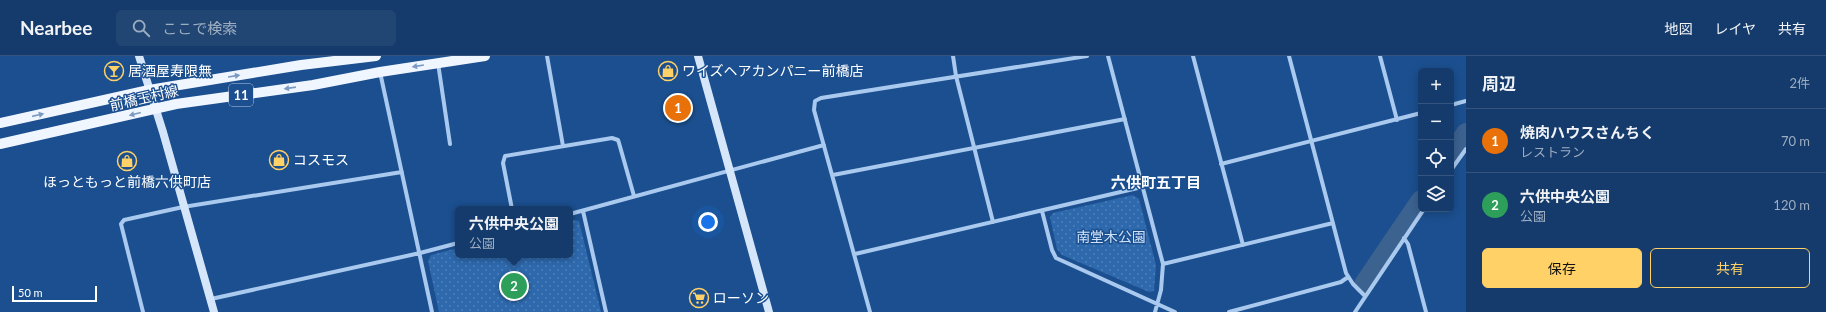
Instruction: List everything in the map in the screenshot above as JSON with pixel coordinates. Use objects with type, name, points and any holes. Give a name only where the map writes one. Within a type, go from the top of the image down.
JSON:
[{"type":"main road","name":"前橋玉村線","points":[[0,123],[149,90],[302,65],[376,56]]},
{"type":"main road","name":"前橋玉村線","points":[[0,144],[156,108],[313,85],[380,72],[485,56]]},
{"type":"street","points":[[139,56],[156,108],[214,312]]},
{"type":"street","points":[[547,56],[563,146]]},
{"type":"street","points":[[698,56],[769,312]]},
{"type":"street","points":[[952,56],[993,222]]},
{"type":"street","points":[[870,312],[814,110],[814,103],[818,99],[1087,56]]},
{"type":"street","points":[[1108,56],[1163,264],[1155,312]]},
{"type":"street","points":[[1192,56],[1243,245]]},
{"type":"street","points":[[1289,56],[1348,277],[1365,296]]},
{"type":"street","points":[[1380,56],[1396,120]]},
{"type":"street","points":[[438,63],[450,144]]},
{"type":"street","points":[[380,72],[432,312]]},
{"type":"street","points":[[1454,104],[1466,101]]},
{"type":"street","points":[[1221,164],[1418,114]]},
{"type":"street","points":[[833,175],[1125,119]]},
{"type":"street","points":[[511,206],[503,163],[505,156],[612,138],[618,140],[634,196]]},
{"type":"street","points":[[573,213],[824,145]]},
{"type":"street","points":[[1454,166],[1466,149]]},
{"type":"street","points":[[143,312],[121,224],[127,219],[183,207],[402,172]]},
{"type":"street","points":[[855,254],[1142,187]]},
{"type":"street","points":[[1042,210],[1052,250],[1056,258],[1175,312]]},
{"type":"street","points":[[583,211],[606,312]]},
{"type":"street","points":[[1354,312],[1422,212]]},
{"type":"street","points":[[1163,264],[1333,223]]},
{"type":"street","points":[[1404,238],[1408,244],[1426,312]]},
{"type":"street","points":[[211,299],[420,253],[455,244]]},
{"type":"street","points":[[1229,312],[1341,282],[1348,277]]},
{"type":"green space","name":"南堂木公園","points":[[1133,195],[1139,199],[1156,265],[1154,291],[1149,292],[1062,255],[1057,249],[1050,217],[1053,213]]},
{"type":"green space","points":[[573,220],[579,221],[601,312],[439,312],[428,261],[431,255],[455,249],[455,258],[573,258]]},
{"type":"waterway","points":[[1454,151],[1466,133]]},
{"type":"waterway","points":[[1364,284],[1418,204]]},
{"type":"place","name":"居酒屋寿限無","points":[[114,71]]},
{"type":"place","name":"ワイズヘアカンパニー前橋店","points":[[668,71]]},
{"type":"place","name":"焼肉ハウスさんちく","points":[[678,108]]},
{"type":"place","name":"コスモス","points":[[279,160]]},
{"type":"place","name":"ほっともっと前橋六供町店","points":[[127,161]]},
{"type":"place","name":"六供中央公園","points":[[514,286]]},
{"type":"place","name":"ローソン","points":[[699,298]]},
{"type":"district","name":"六供町五丁目","points":[[1156,183]]}]
